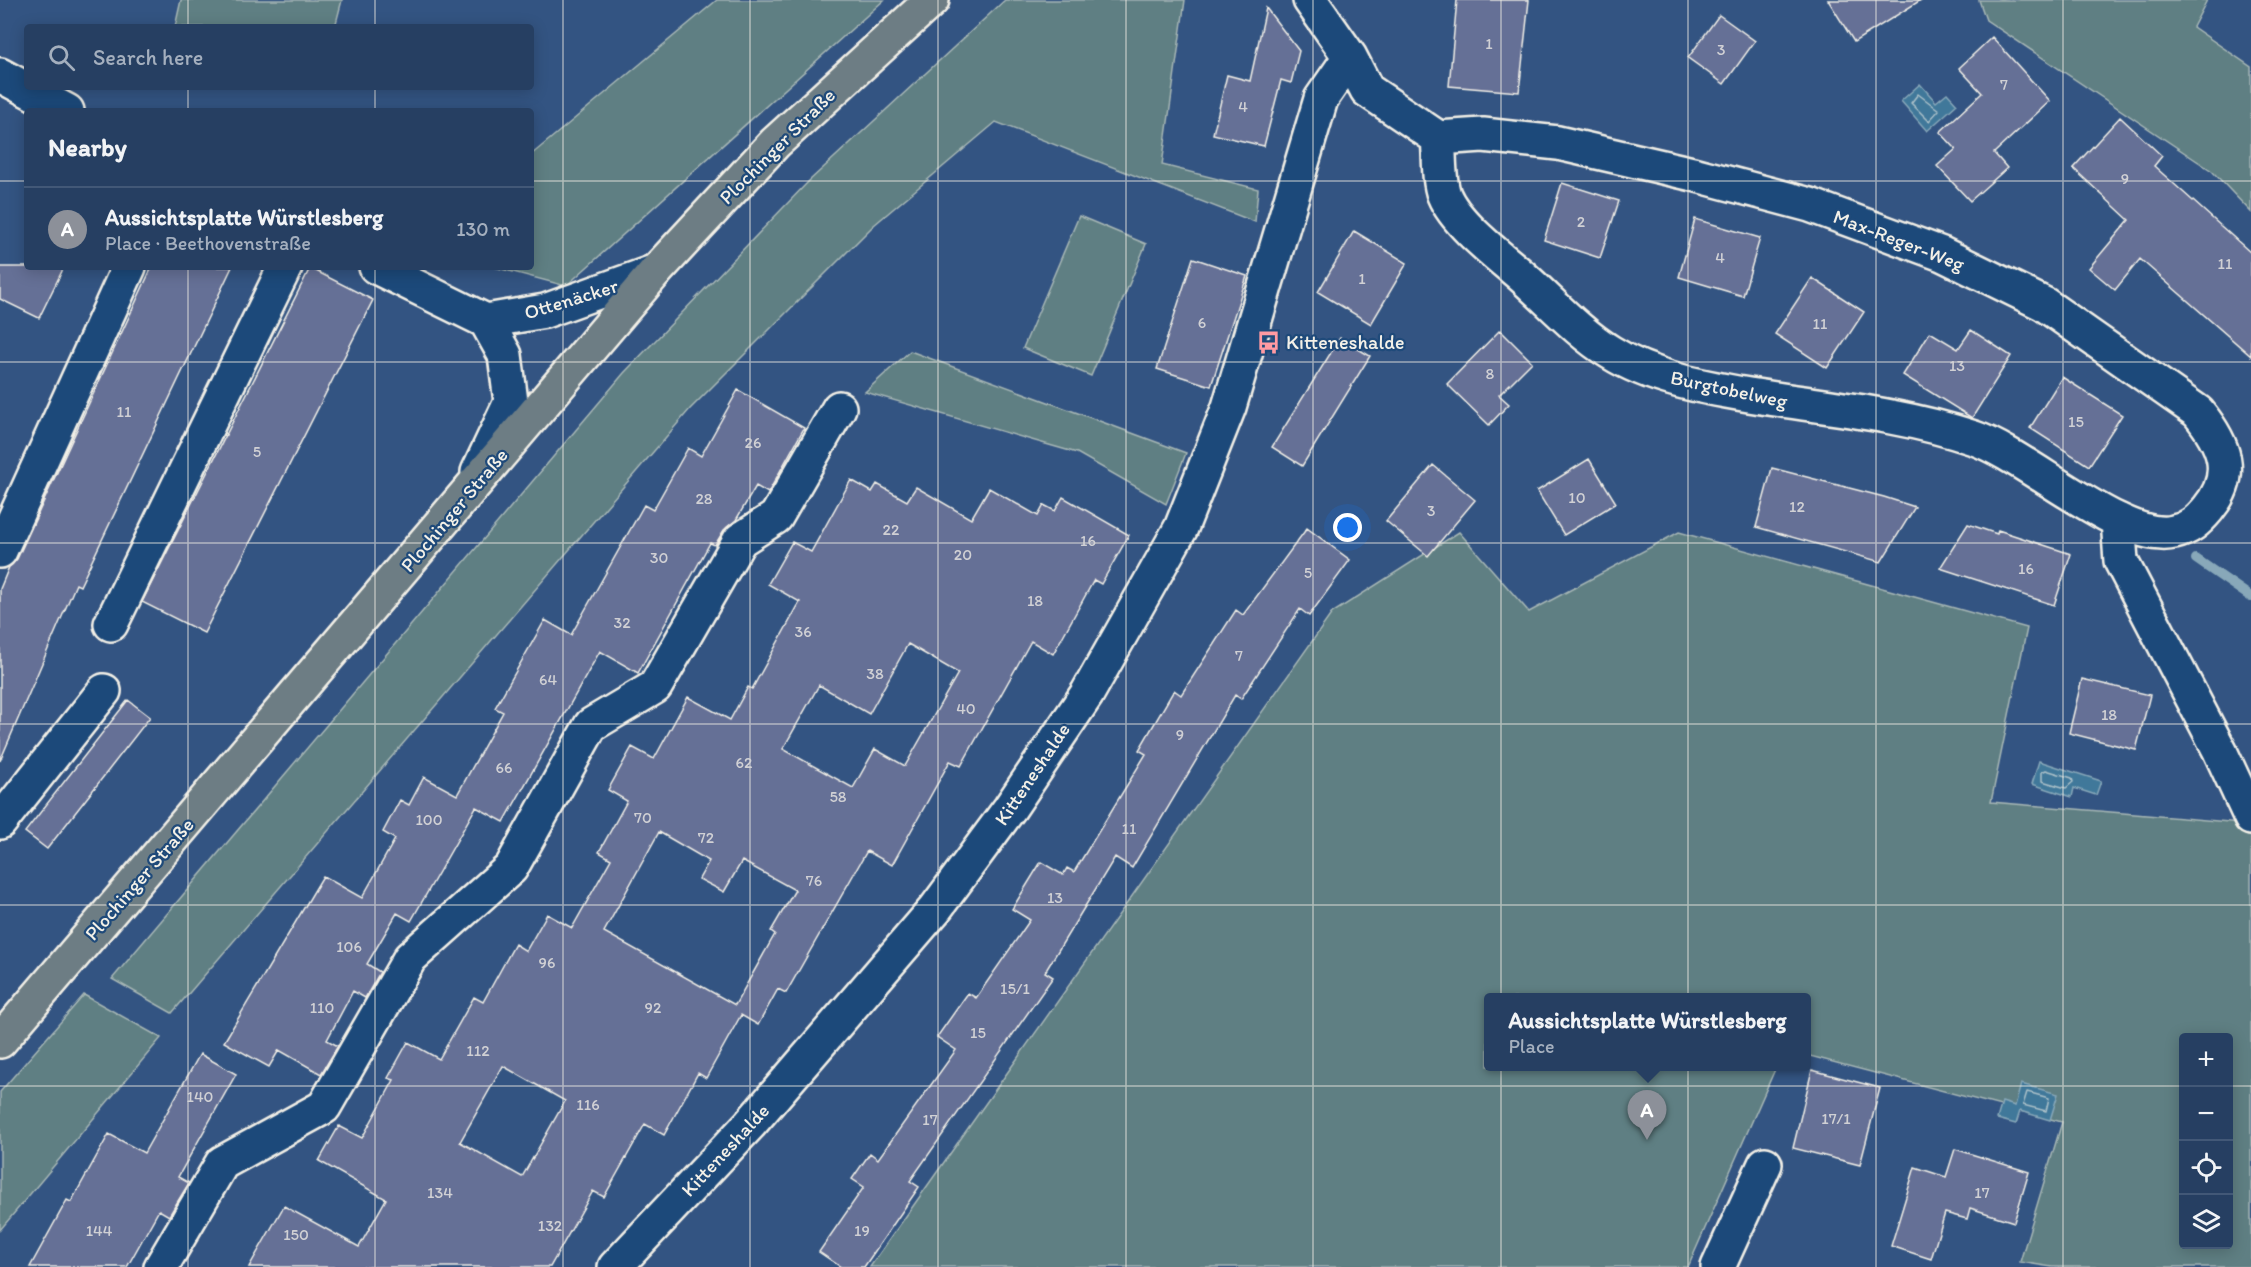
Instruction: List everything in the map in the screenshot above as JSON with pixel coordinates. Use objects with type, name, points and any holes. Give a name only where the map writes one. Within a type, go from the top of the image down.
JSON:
[{"type":"main road","name":"Plochinger Straße","points":[[0,1041],[656,271],[775,143],[932,0]]},
{"type":"street","points":[[1314,2],[1350,57],[1367,90],[1438,138]]},
{"type":"street","name":"Kitteneshalde","points":[[615,1267],[750,1124],[936,908],[1010,808],[1086,694],[1181,528],[1229,407],[1320,99],[1350,57]]},
{"type":"street","points":[[0,75],[24,88]]},
{"type":"street","points":[[28,90],[62,108]]},
{"type":"street","name":"Max-Reger-Weg","points":[[1438,138],[1483,135],[1558,143],[1810,205],[1942,254],[2044,304],[2198,412],[2216,434],[2223,455],[2225,478],[2215,500],[2196,524]]},
{"type":"street","name":"Burgtobelweg","points":[[1438,138],[1443,193],[1453,210],[1492,249],[1610,352],[1642,369],[1699,386],[1925,424],[1977,438],[2118,520],[2155,534],[2174,533],[2196,524]]},
{"type":"street","points":[[0,551],[128,270]]},
{"type":"street","points":[[111,624],[284,270]]},
{"type":"street","points":[[382,270],[486,321],[505,355],[511,402],[470,491]]},
{"type":"street","name":"Ottenäcker","points":[[486,321],[545,311],[656,271]]},
{"type":"street","points":[[161,1267],[222,1163],[324,1107],[410,958],[511,868],[591,725],[656,687],[740,540],[776,517],[839,408]]},
{"type":"street","points":[[2118,520],[2121,561],[2220,751],[2251,818]]},
{"type":"street","points":[[0,822],[105,691]]},
{"type":"street","points":[[1718,1267],[1765,1164]]},
{"type":"green space","points":[[181,0],[342,0],[336,24],[176,24]]},
{"type":"green space","points":[[717,0],[884,0],[566,286],[505,270],[534,270],[534,152]]},
{"type":"green space","points":[[1005,0],[1185,0],[1162,165],[1258,189],[1255,222],[996,122],[874,225],[690,409],[172,1013],[112,979],[624,373],[809,181]]},
{"type":"green space","points":[[1979,0],[2207,0],[2193,27],[2251,67],[2251,212],[2212,171],[1986,20]]},
{"type":"green space","points":[[1079,216],[1146,244],[1091,376],[1023,348]]},
{"type":"green space","points":[[910,351],[1186,453],[1166,504],[1077,453],[865,392]]},
{"type":"green space","points":[[1459,532],[1529,612],[1679,532],[2027,628],[1991,802],[2241,823],[2251,812],[2251,1267],[2052,1267],[2020,1262],[2062,1122],[1811,1056],[1811,993],[1484,993],[1484,1071],[1774,1071],[1688,1267],[870,1267],[1332,613]]},
{"type":"green space","points":[[84,995],[161,1038],[0,1230],[0,1092]]},
{"type":"water","points":[[1920,84],[1936,102],[1947,93],[1957,104],[1927,131],[1901,101]]},
{"type":"water","points":[[2039,761],[2101,781],[2096,795],[2074,788],[2072,797],[2032,784]]},
{"type":"water","points":[[2021,1084],[2058,1094],[2050,1120],[2020,1111],[2016,1124],[1997,1119],[2002,1102],[2015,1106]]},
{"type":"building","points":[[1457,0],[1529,0],[1519,92],[1449,86]]},
{"type":"building","points":[[1828,0],[1921,0],[1854,42]]},
{"type":"building","points":[[1266,8],[1299,51],[1291,83],[1281,80],[1264,146],[1213,134],[1227,75],[1250,81]]},
{"type":"building","points":[[1719,15],[1755,41],[1724,84],[1688,58]]},
{"type":"building","points":[[1992,37],[2050,101],[1994,153],[2007,168],[1970,201],[1937,166],[1956,149],[1940,132],[1982,93],[1959,68]]},
{"type":"building","points":[[2120,117],[2162,156],[2154,166],[2251,253],[2251,356],[2140,259],[2115,290],[2089,268],[2129,220],[2073,168]]},
{"type":"building","points":[[1562,183],[1619,201],[1600,258],[1544,240]]},
{"type":"building","points":[[1695,219],[1760,238],[1743,296],[1679,277]]},
{"type":"building","points":[[1354,231],[1407,263],[1371,324],[1318,292]]},
{"type":"building","points":[[1193,258],[1247,276],[1211,386],[1157,369]]},
{"type":"building","points":[[0,267],[24,267],[24,270],[63,270],[39,318],[0,299]]},
{"type":"building","points":[[151,270],[231,270],[80,586],[76,584],[0,761],[0,589],[9,567],[17,559]]},
{"type":"building","points":[[309,270],[314,270],[373,300],[204,633],[142,602]]},
{"type":"building","points":[[1812,278],[1864,312],[1827,368],[1775,334]]},
{"type":"building","points":[[1500,330],[1532,362],[1499,395],[1509,404],[1489,425],[1447,384]]},
{"type":"building","points":[[1971,330],[2011,356],[1972,418],[1903,375],[1930,332],[1958,349]]},
{"type":"building","points":[[1340,338],[1370,356],[1302,466],[1272,447]]},
{"type":"building","points":[[2062,377],[2122,415],[2089,466],[2030,428]]},
{"type":"building","points":[[738,390],[804,428],[768,493],[756,486],[736,520],[724,530],[715,545],[710,543],[638,673],[600,651],[504,822],[476,807],[411,921],[397,913],[367,964],[380,972],[365,998],[353,991],[327,1040],[338,1046],[321,1074],[279,1050],[269,1067],[224,1042],[323,876],[362,898],[395,839],[383,832],[400,800],[409,805],[424,777],[457,795],[503,712],[495,708],[545,620],[571,635],[644,505],[653,510],[688,448],[701,456]]},
{"type":"building","points":[[1589,459],[1616,503],[1564,535],[1537,491]]},
{"type":"building","points":[[1433,465],[1475,500],[1428,556],[1386,521]]},
{"type":"building","points":[[1772,468],[1915,507],[1881,562],[1756,527]]},
{"type":"building","points":[[851,480],[872,492],[877,484],[907,501],[916,487],[971,519],[989,488],[1038,516],[1044,505],[1055,511],[1063,497],[1129,535],[1101,584],[1094,580],[1053,654],[1031,641],[961,766],[950,761],[892,865],[867,851],[786,993],[778,989],[758,1025],[741,1015],[706,1078],[698,1073],[664,1135],[645,1124],[604,1197],[593,1191],[550,1267],[249,1267],[284,1206],[359,1247],[386,1199],[319,1161],[339,1126],[362,1138],[394,1080],[388,1078],[408,1042],[439,1059],[474,997],[483,1002],[515,944],[526,951],[547,914],[572,928],[611,859],[599,852],[627,801],[608,790],[632,747],[654,759],[688,697],[730,720],[748,687],[752,689],[800,602],[768,584],[792,542],[811,552]],"holes":[[[908,644],[958,673],[905,766],[875,749],[853,788],[783,749],[819,685],[869,714]],[[659,832],[709,861],[699,879],[724,892],[742,861],[795,890],[771,931],[775,934],[735,1005],[604,932]],[[503,1066],[565,1101],[522,1177],[460,1142]]]},
{"type":"building","points":[[1968,524],[1997,534],[1998,530],[2071,554],[2054,605],[1940,568]]},
{"type":"building","points":[[1307,528],[1350,560],[1309,616],[1300,609],[1241,699],[1235,695],[1132,868],[1115,857],[1045,972],[1053,977],[910,1181],[919,1187],[864,1267],[841,1267],[819,1252],[864,1187],[852,1179],[870,1153],[878,1159],[956,1050],[937,1037],[968,993],[976,998],[1030,920],[1012,909],[1041,862],[1063,875],[1067,868],[1074,872],[1146,754],[1139,750],[1174,690],[1181,695],[1236,610],[1243,615]]},
{"type":"building","points":[[2082,679],[2150,695],[2136,750],[2069,733]]},
{"type":"building","points":[[128,700],[150,717],[47,849],[25,832]]},
{"type":"building","points":[[200,1054],[236,1074],[178,1177],[189,1183],[169,1216],[159,1210],[127,1267],[30,1267],[67,1200],[71,1202],[109,1134],[144,1153]]},
{"type":"building","points":[[1812,1070],[1880,1088],[1860,1165],[1793,1148]]},
{"type":"building","points":[[1955,1149],[2029,1172],[2014,1222],[1970,1208],[1967,1219],[1945,1213],[1931,1259],[1891,1246],[1915,1167],[1946,1177]]},
{"type":"waterway","points":[[2196,559],[2251,597]]},
{"type":"place","name":"Kitteneshalde","points":[[1268,342]]},
{"type":"place","name":"Aussichtsplatte Würstlesberg","points":[[1647,1140]]}]
